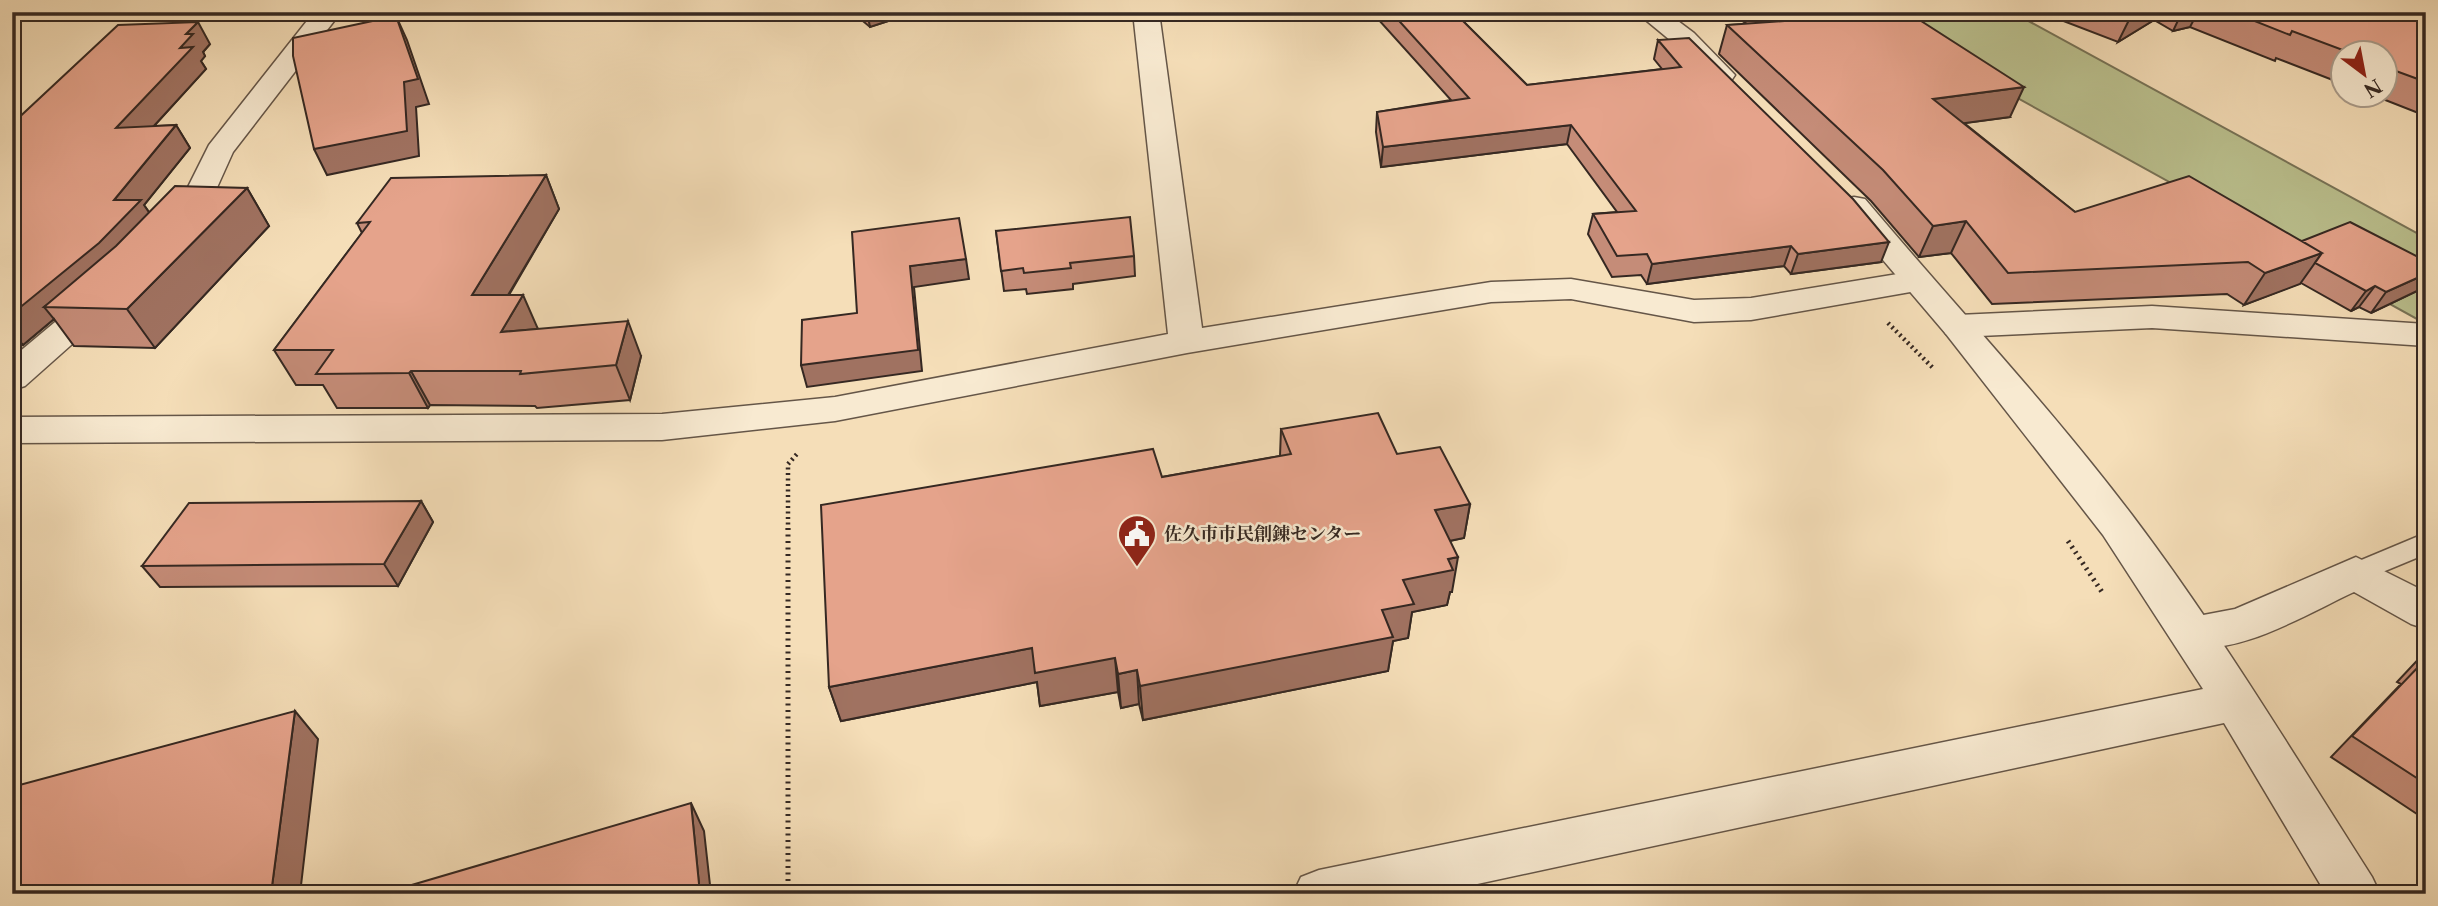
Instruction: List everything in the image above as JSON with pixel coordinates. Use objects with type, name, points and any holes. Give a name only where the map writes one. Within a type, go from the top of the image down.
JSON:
[{"type":"street","points":[[157,246],[195,205],[219,151],[328,12]]},
{"type":"street","points":[[1146,12],[1176,273],[1187,342]]},
{"type":"street","points":[[1649,12],[1685,39],[1743,96]]},
{"type":"street","points":[[1829,182],[1858,210],[1916,281],[1958,326],[2117,524],[2192,632],[2354,894]]},
{"type":"street","points":[[12,378],[129,276]]},
{"type":"street","points":[[12,430],[662,428],[835,409],[1187,342],[1491,292],[1571,289],[1694,311],[1751,309],[1916,281]]},
{"type":"street","points":[[1958,326],[2152,317],[2426,335]]},
{"type":"street","points":[[2192,632],[2241,625],[2356,573],[2426,612]]},
{"type":"street","points":[[1319,894],[2234,702]]},
{"type":"lane","points":[[2356,573],[2426,543]]},
{"type":"path","points":[[1885,320],[1940,376]]},
{"type":"path","points":[[788,894],[788,464],[800,451]]},
{"type":"path","points":[[2067,540],[2105,597]]},
{"type":"green space","points":[[1906,12],[2012,12],[2426,238],[2426,324],[1907,37]]},
{"type":"building","points":[[1391,12],[1454,12],[1527,85],[1681,67],[1658,40],[1689,38],[1853,199],[1889,242],[1798,254],[1791,246],[1652,264],[1647,254],[1617,256],[1593,214],[1636,211],[1571,125],[1383,147],[1377,112],[1469,98]]},
{"type":"building","points":[[1785,12],[1907,12],[2024,87],[1933,99],[2075,212],[2189,176],[2322,253],[2265,273],[2248,262],[2008,273],[1966,221],[1933,226],[1883,170],[1727,25],[1798,20]]},
{"type":"building","points":[[2232,12],[2426,12],[2426,82],[2400,72],[2400,38],[2330,38],[2330,45],[2292,31],[2290,35]]},
{"type":"building","points":[[396,16],[418,79],[404,82],[407,131],[314,149],[293,56],[293,38]]},
{"type":"building","points":[[198,22],[186,34],[193,34],[180,48],[193,47],[116,128],[176,125],[114,200],[141,200],[99,243],[12,314],[12,124],[118,25]]},
{"type":"building","points":[[546,175],[472,295],[523,295],[501,332],[628,321],[616,365],[520,374],[521,371],[316,374],[333,350],[274,350],[370,222],[357,223],[391,178]]},
{"type":"building","points":[[175,186],[247,188],[127,309],[44,307],[116,246]]},
{"type":"building","points":[[1130,217],[1134,256],[1070,263],[1071,268],[1024,273],[1023,268],[1001,271],[996,231]]},
{"type":"building","points":[[959,218],[966,259],[910,266],[918,350],[801,365],[802,320],[857,313],[852,232]]},
{"type":"building","points":[[2350,222],[2426,261],[2426,274],[2386,292],[2375,286],[2366,291],[2315,263],[2322,253],[2302,241]]},
{"type":"building","name":"佐久市市民創錬センター","points":[[1378,413],[1397,454],[1440,447],[1470,504],[1435,510],[1458,557],[1448,559],[1453,570],[1403,580],[1414,604],[1382,610],[1393,637],[1140,686],[1137,670],[1118,674],[1115,658],[1035,673],[1032,648],[829,687],[821,505],[1153,449],[1162,477],[1291,454],[1281,429]]},
{"type":"building","points":[[421,501],[384,564],[142,566],[189,503]]},
{"type":"building","points":[[2426,652],[2426,784],[2352,736],[2422,663],[2418,661]]},
{"type":"building","points":[[295,711],[271,894],[12,894],[12,787]]},
{"type":"building","points":[[691,803],[700,894],[381,894]]},
{"type":"place","name":"佐久市市民創錬センター","points":[[1137,568]]}]
